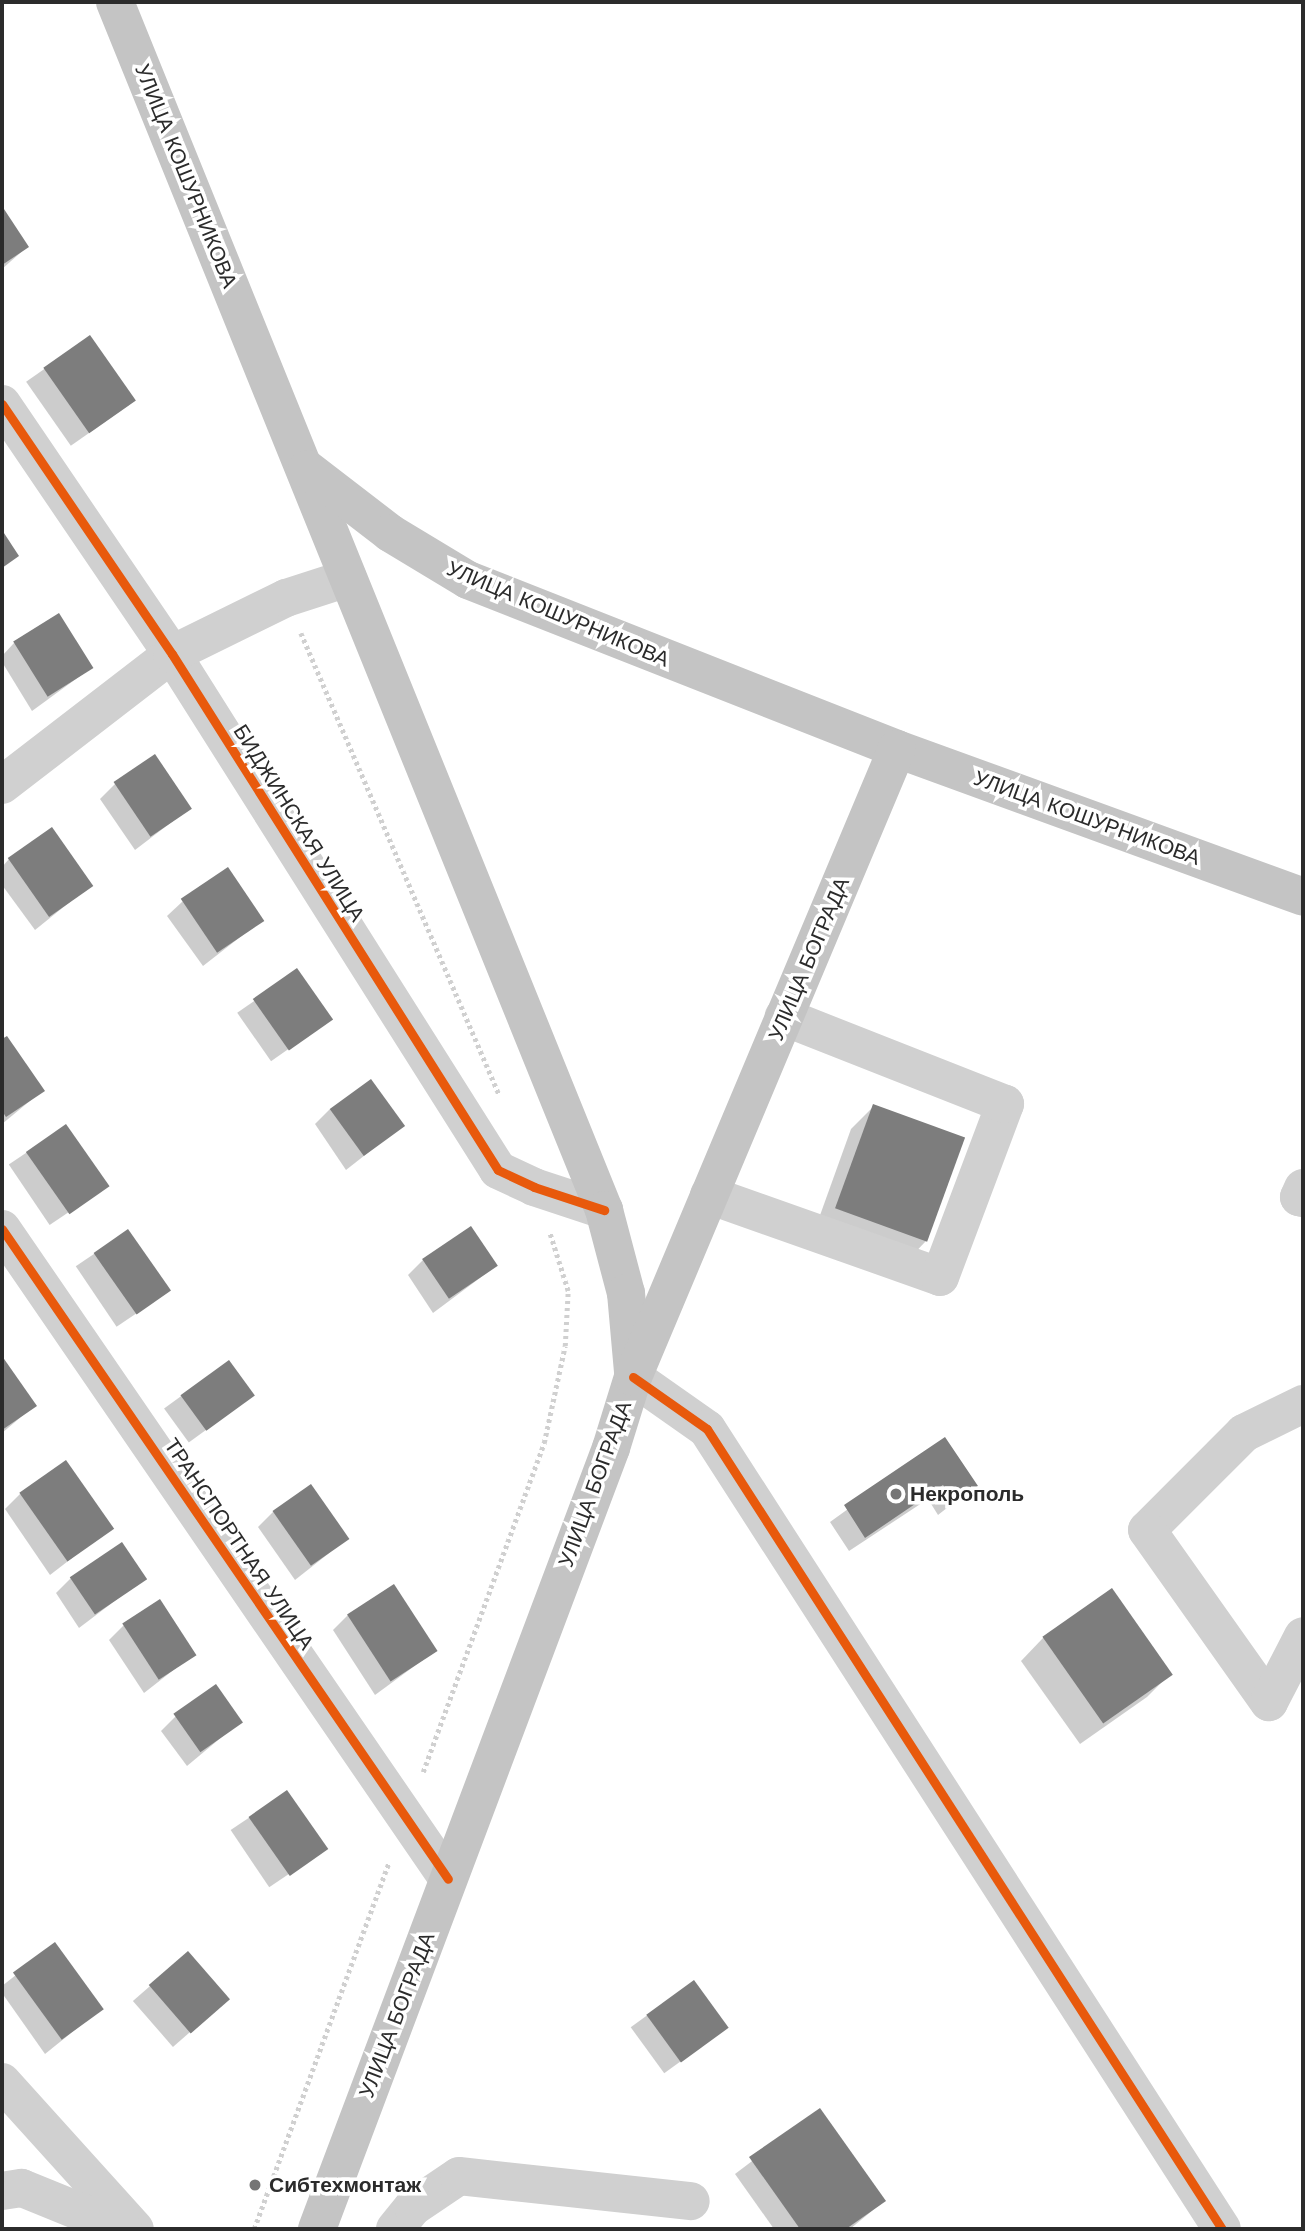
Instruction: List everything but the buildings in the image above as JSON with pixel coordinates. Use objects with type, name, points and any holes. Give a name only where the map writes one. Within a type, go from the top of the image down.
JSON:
[{"type":"main road","name":"УЛИЦА КОШУРНИКОВА","points":[[115,2],[305,468],[390,533],[468,580],[897,749],[1303,897]]},
{"type":"main road","points":[[305,468],[604,1210],[626,1293],[633,1377]]},
{"type":"main road","name":"УЛИЦА БОГРАДА","points":[[317,2229],[611,1448],[633,1377],[897,749]]},
{"type":"street","name":"БИДЖИНСКАЯ УЛИЦА","points":[[2,404],[172,653],[498,1170],[534,1188],[604,1210]]},
{"type":"street","points":[[2,785],[172,653],[286,598],[348,578]]},
{"type":"street","points":[[709,1195],[940,1277],[1005,1104],[784,1017]]},
{"type":"street","points":[[1303,1188],[1299,1197],[1303,1198]]},
{"type":"street","name":"ТРАНСПОРТНАЯ УЛИЦА","points":[[2,1229],[448,1879]]},
{"type":"street","points":[[633,1377],[707,1429],[1222,2229]]},
{"type":"street","points":[[1303,1404],[1244,1433],[1147,1530],[1269,1702],[1303,1636]]},
{"type":"street","points":[[2,2082],[135,2229]]},
{"type":"street","points":[[395,2229],[413,2207],[459,2176],[691,2201]]},
{"type":"street","points":[[2,2191],[22,2188],[123,2229]]},
{"type":"path","points":[[286,598],[501,1100]]},
{"type":"path","points":[[254,2229],[544,1443],[565,1346],[568,1291],[534,1188]]},
{"type":"cycle path","points":[[2,404],[172,654],[498,1170],[534,1187],[604,1210]]},
{"type":"cycle path","points":[[2,1229],[448,1879]]},
{"type":"cycle path","points":[[633,1377],[707,1429],[1222,2229]]},
{"type":"place","name":"Некрополь","points":[[896,1494]]},
{"type":"place","name":"Сибтехмонтаж","points":[[255,2185]]}]
